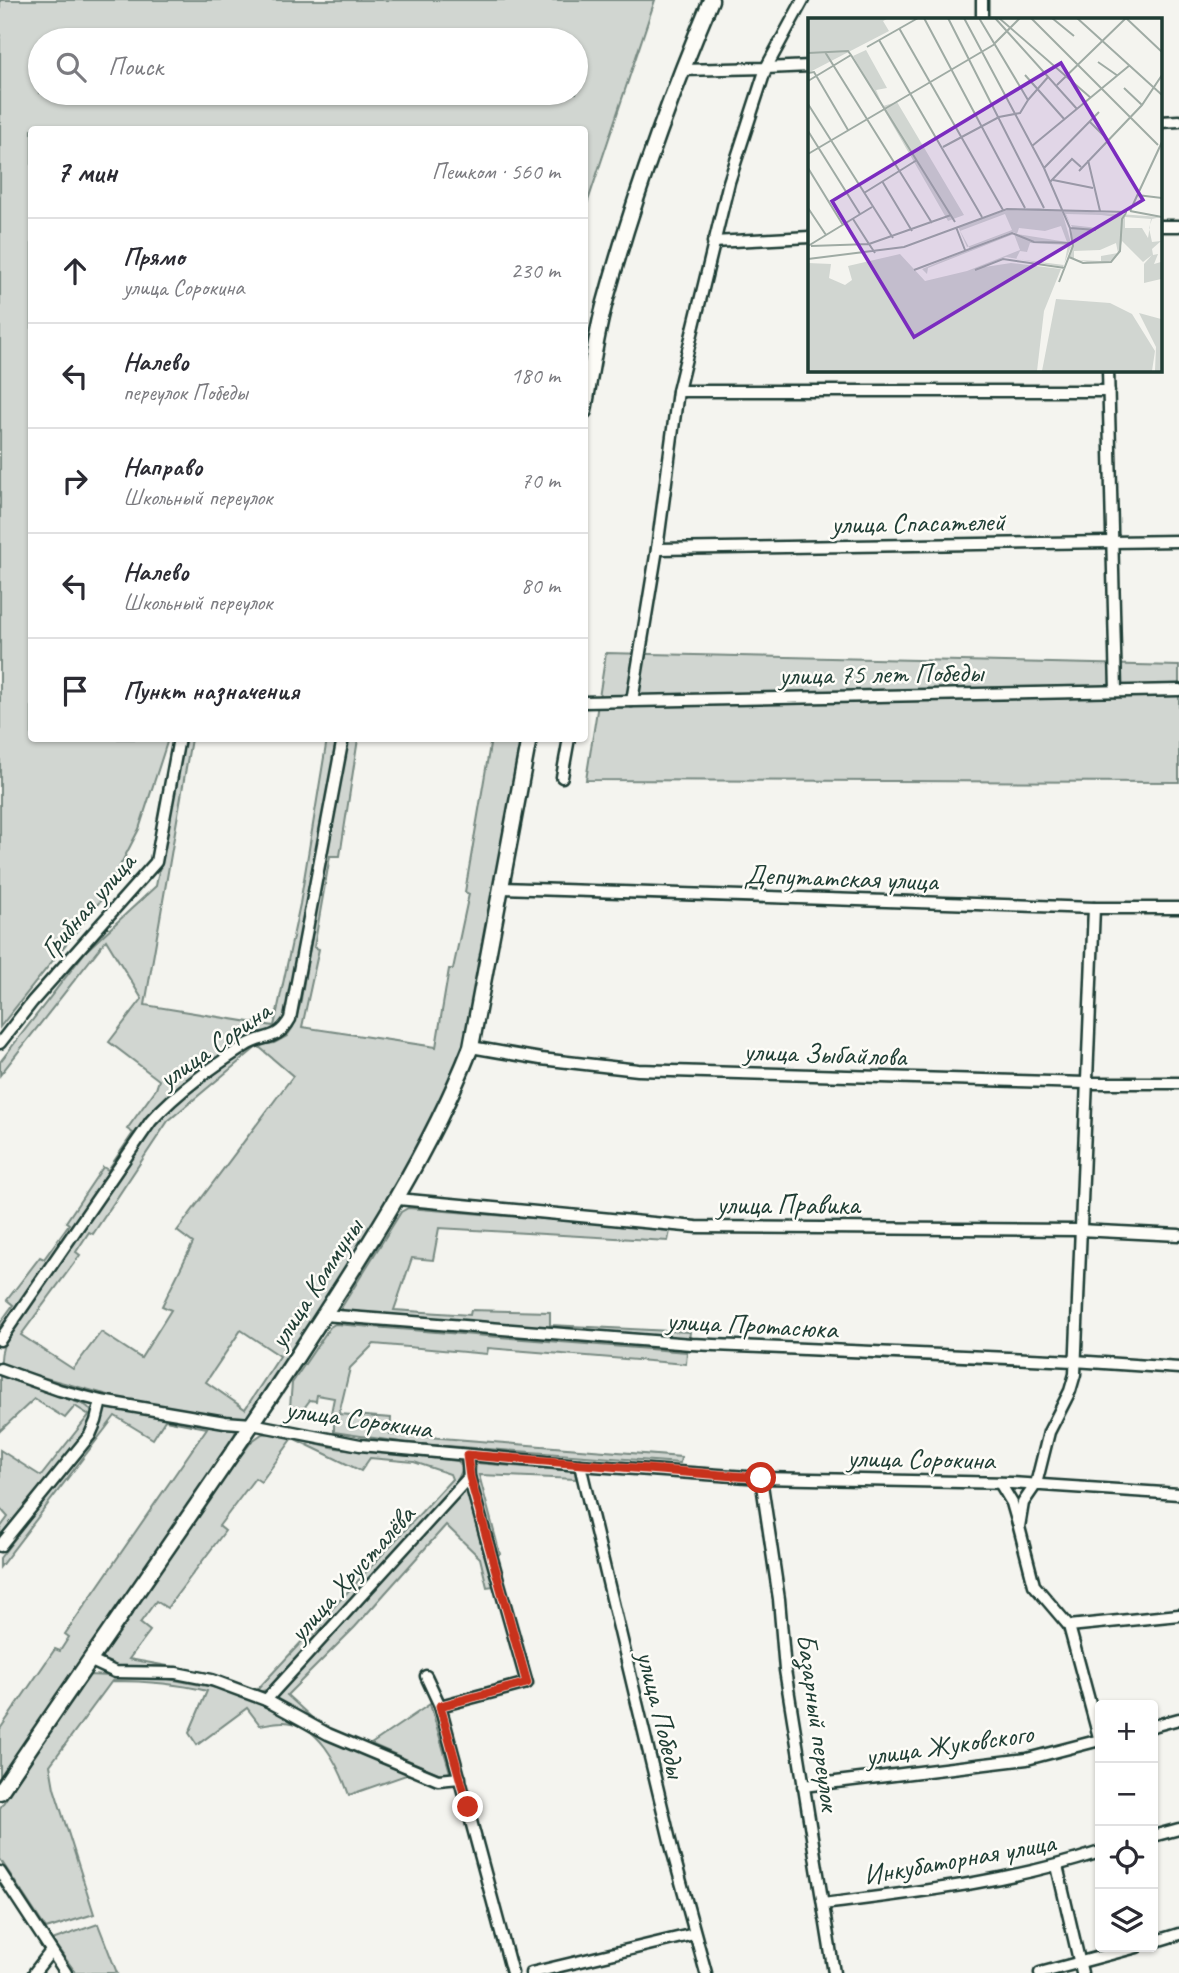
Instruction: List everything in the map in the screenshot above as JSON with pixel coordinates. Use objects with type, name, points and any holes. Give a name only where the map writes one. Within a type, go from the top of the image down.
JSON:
[{"type":"street","points":[[588,390],[604,308],[665,114],[711,0]]},
{"type":"street","points":[[632,701],[657,549],[678,391],[713,242],[729,182],[766,68],[803,0]]},
{"type":"street","points":[[982,0],[982,18]]},
{"type":"street","points":[[681,70],[808,66]]},
{"type":"street","points":[[713,242],[808,237]]},
{"type":"street","points":[[1108,371],[1116,691]]},
{"type":"street","points":[[678,391],[1109,390]]},
{"type":"street","name":"улица Спасателей","points":[[657,549],[1179,541]]},
{"type":"street","name":"улица 75 лет Победы","points":[[588,702],[1179,690]]},
{"type":"street","name":"Грибная улица","points":[[0,1044],[32,1002],[156,862],[178,742]]},
{"type":"street","name":"улица Сорина","points":[[0,1340],[150,1121],[181,1091],[249,1043],[278,1034],[290,1019],[342,742]]},
{"type":"street","name":"улица Коммуны","points":[[0,1792],[324,1315],[398,1199],[460,1076],[471,1047],[528,742]]},
{"type":"street","points":[[562,777],[568,742]]},
{"type":"street","name":"Депутатская улица","points":[[502,888],[1094,908],[1179,908]]},
{"type":"street","points":[[1019,1527],[1023,1503],[1036,1484],[1049,1432],[1074,1381],[1094,908]]},
{"type":"street","name":"улица Зыбайлова","points":[[471,1047],[541,1059],[638,1070],[1086,1083],[1179,1083]]},
{"type":"street","name":"улица Правика","points":[[398,1199],[696,1227],[1079,1230],[1179,1235]]},
{"type":"street","name":"улица Протасюка","points":[[324,1315],[691,1344],[1179,1368]]},
{"type":"street","name":"улица Сорокина","points":[[0,1369],[101,1401],[252,1424],[360,1445],[761,1478],[1036,1484],[1179,1494]]},
{"type":"street","points":[[0,1546],[90,1435],[101,1401]]},
{"type":"street","points":[[440,1706],[527,1683],[470,1477],[467,1455]]},
{"type":"street","name":"улица Победы","points":[[580,1465],[694,1934],[706,1973]]},
{"type":"street","name":"улица Хрусталёва","points":[[266,1700],[470,1477]]},
{"type":"street","name":"Базарный переулок","points":[[761,1478],[779,1599],[785,1670],[834,1973]]},
{"type":"street","points":[[1000,1483],[1012,1503],[1034,1585],[1069,1626],[1095,1722]]},
{"type":"street","points":[[1069,1626],[1179,1615]]},
{"type":"street","points":[[89,1660],[115,1672],[176,1673],[201,1677],[266,1700],[328,1734],[439,1780],[460,1778]]},
{"type":"street","points":[[426,1676],[440,1706],[512,1973]]},
{"type":"street","points":[[1158,1725],[1179,1719]]},
{"type":"street","name":"улица Жуковского","points":[[803,1786],[1027,1759],[1095,1741]]},
{"type":"street","points":[[1158,1835],[1179,1829]]},
{"type":"street","name":"Инкубаторная улица","points":[[824,1904],[941,1889],[1057,1866],[1095,1854]]},
{"type":"street","points":[[1057,1866],[1081,1968]]},
{"type":"street","points":[[0,1872],[66,1973]]},
{"type":"street","points":[[531,1973],[694,1934]]},
{"type":"street","points":[[1158,1940],[1179,1934]]},
{"type":"street","points":[[34,1973],[51,1951]]},
{"type":"street","points":[[1040,1973],[1081,1968],[1124,1952]]},
{"type":"shaded area","points":[[0,0],[655,0],[588,201],[588,126],[28,126],[28,742],[167,742],[139,829],[105,895],[0,1027]]},
{"type":"shaded area","points":[[606,653],[1179,666],[1179,782],[586,780]]},
{"type":"shaded area","points":[[184,742],[190,742],[145,1005],[274,1026],[300,904],[327,742],[338,742],[283,1023],[274,1033],[248,1039],[226,1052],[184,1084],[146,1121],[0,1332],[0,1323],[13,1305],[7,1300],[40,1257],[44,1259],[69,1224],[66,1222],[103,1167],[108,1170],[133,1133],[127,1129],[156,1089],[159,1080],[109,1042],[142,999],[106,940],[0,1075],[0,1062],[86,951],[156,886]]},
{"type":"shaded area","points":[[345,742],[358,742],[340,856],[330,856],[314,947],[319,949],[302,1027],[436,1047],[449,969],[453,969],[469,894],[465,892],[490,742],[522,742],[463,1055],[395,1196],[254,1411],[247,1417],[238,1419],[134,1402],[1,1364],[2,1350],[11,1330],[153,1126],[176,1103],[240,1055],[254,1046],[274,1043],[287,1036],[300,1005]],"holes":[[[258,1046],[293,1076],[177,1231],[193,1243],[162,1306],[171,1310],[141,1358],[101,1332],[73,1369],[21,1335],[80,1255],[76,1252],[89,1232],[93,1234],[168,1121]],[[241,1330],[280,1356],[245,1409],[206,1382]]]},
{"type":"shaded area","points":[[408,1208],[693,1231],[670,1231],[668,1241],[439,1228],[433,1260],[412,1258],[394,1310],[470,1315],[471,1310],[550,1312],[550,1325],[690,1332],[689,1340],[349,1316],[341,1308],[401,1212]]},
{"type":"shaded area","points":[[335,1324],[687,1352],[686,1364],[488,1348],[487,1354],[374,1344],[350,1368],[339,1414],[391,1418],[390,1434],[681,1457],[680,1463],[407,1443],[334,1432],[334,1419],[330,1418],[334,1398],[317,1395],[316,1401],[310,1400],[301,1412],[290,1407],[292,1383],[330,1327]]},
{"type":"shaded area","points":[[0,1376],[85,1405],[90,1410],[92,1421],[90,1428],[0,1539],[0,1528],[8,1517],[0,1508],[0,1450],[41,1476],[89,1415],[75,1406],[65,1418],[34,1399],[0,1431]]},
{"type":"shaded area","points":[[106,1407],[228,1427],[235,1429],[236,1436],[0,1782],[0,1729],[55,1649],[60,1651],[69,1637],[65,1634],[207,1428],[165,1420],[153,1439],[115,1416],[0,1567],[0,1558],[92,1438]]},
{"type":"shaded area","points":[[273,1433],[336,1448],[458,1461],[463,1467],[455,1484],[443,1499],[280,1680],[266,1690],[259,1692],[213,1677],[180,1672],[99,1665],[103,1651],[214,1491],[252,1441],[262,1434]],"holes":[[[293,1438],[361,1471],[370,1458],[414,1462],[450,1474],[452,1479],[256,1691],[212,1674],[129,1659],[150,1631],[140,1623],[156,1601],[167,1608],[225,1531],[219,1526],[255,1478],[261,1482]]]},
{"type":"shaded area","points":[[476,1463],[575,1471],[576,1479],[479,1475],[500,1554],[494,1556],[475,1475]]},
{"type":"shaded area","points":[[466,1489],[494,1586],[487,1587],[480,1558],[446,1525],[355,1627],[287,1695],[322,1727],[274,1700],[276,1695]]},
{"type":"shaded area","points":[[87,1675],[163,1678],[217,1688],[256,1702],[319,1734],[412,1773],[349,1795],[333,1759],[306,1729],[282,1722],[260,1725],[247,1708],[197,1745],[189,1733],[207,1691],[160,1683],[112,1681],[50,1765],[54,1788],[94,1914],[46,1929],[0,1859],[0,1808]]},
{"type":"shaded area","points":[[430,1704],[450,1772],[447,1777],[371,1744]]},
{"type":"shaded area","points":[[98,1924],[117,1973],[76,1973],[52,1940]]},
{"type":"route","points":[[468,1807],[440,1706],[527,1683],[470,1477],[467,1455],[761,1478]]}]
